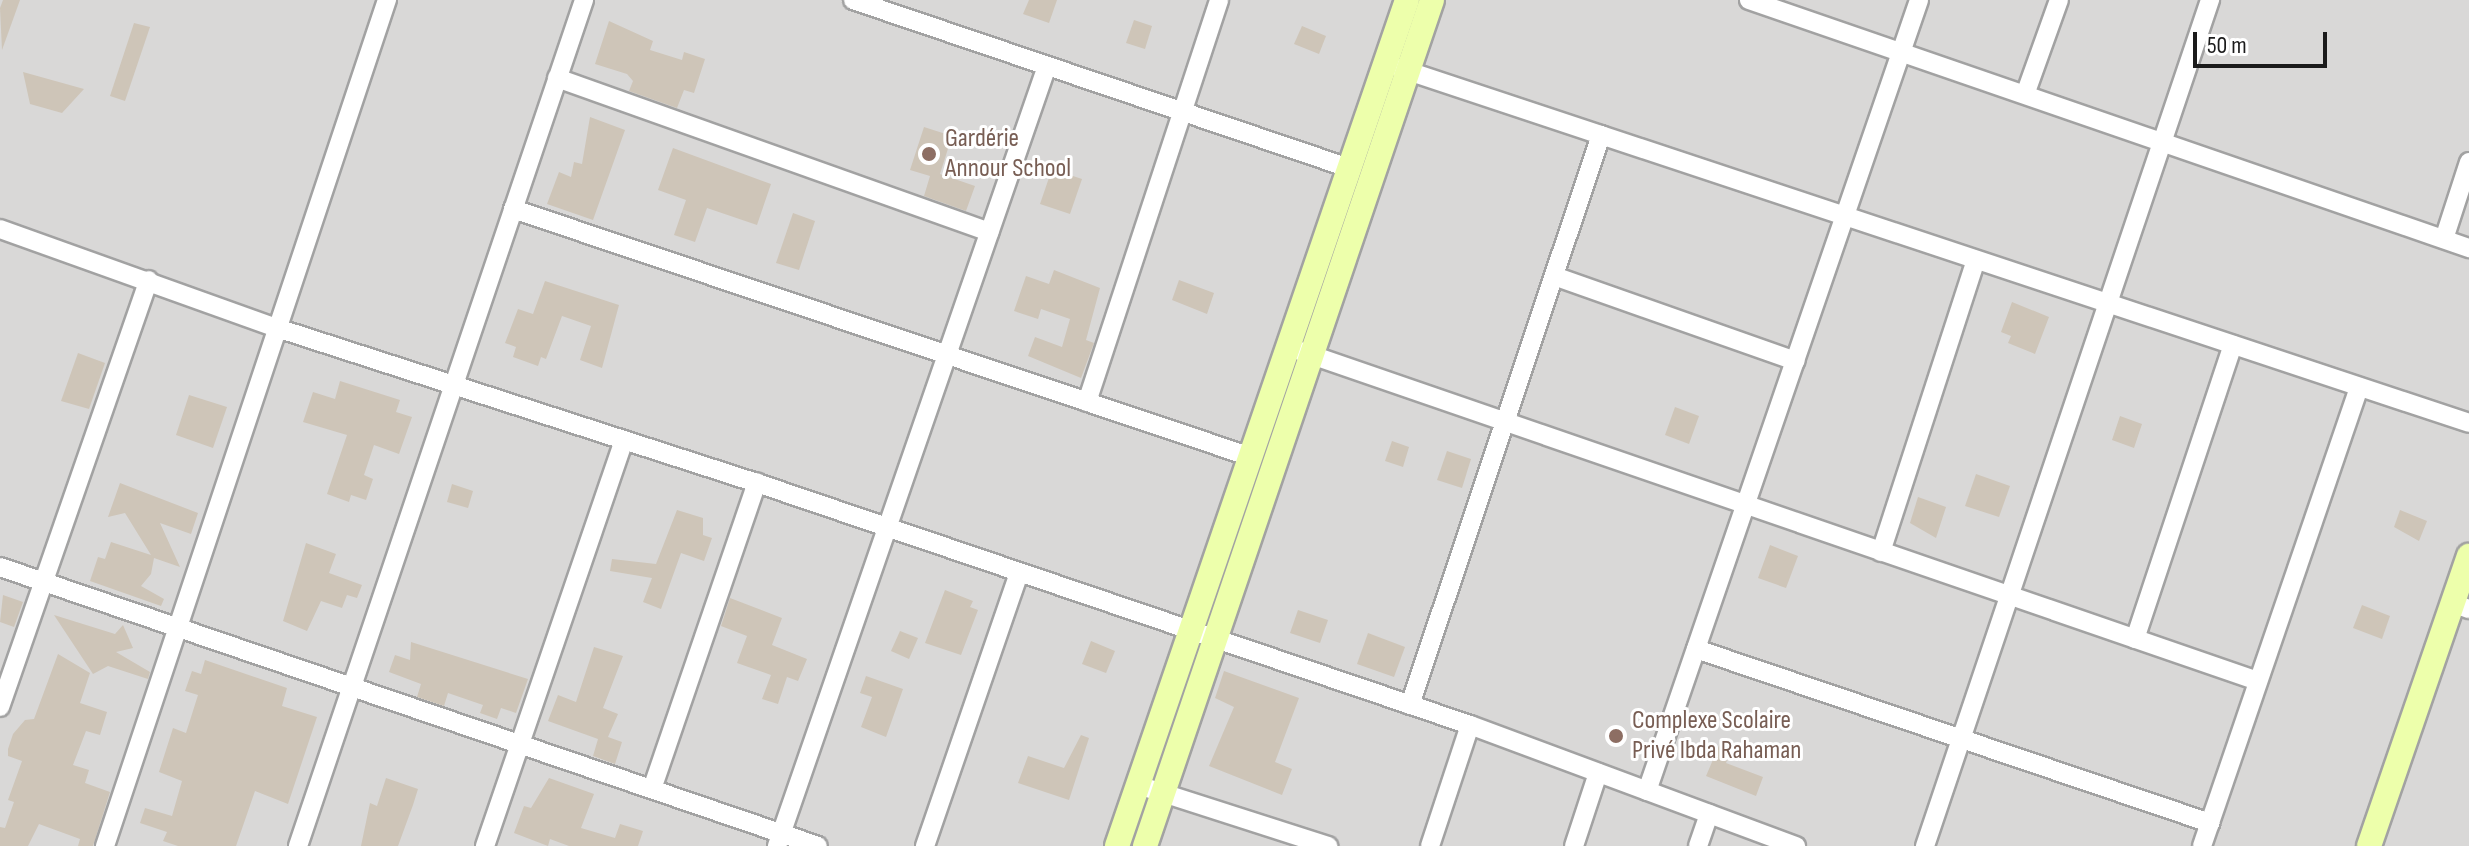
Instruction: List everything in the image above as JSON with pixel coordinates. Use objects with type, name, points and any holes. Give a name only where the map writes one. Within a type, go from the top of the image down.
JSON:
[{"type":"street","points":[[105,846],[387,0]]},
{"type":"street","points":[[298,846],[584,0]]},
{"type":"street","points":[[853,0],[1349,168]]},
{"type":"street","points":[[1087,402],[1219,0]]},
{"type":"street","points":[[1117,846],[1251,457],[1300,351],[1396,67],[1407,0]]},
{"type":"street","points":[[1145,846],[1215,639],[1300,351],[1349,168],[1396,67],[1432,0]]},
{"type":"street","points":[[1749,0],[2026,92],[2469,248]]},
{"type":"street","points":[[1647,791],[1919,0]]},
{"type":"street","points":[[2026,92],[2059,0]]},
{"type":"street","points":[[1925,846],[2160,139],[2210,0]]},
{"type":"street","points":[[779,840],[1047,66]]},
{"type":"street","points":[[1396,67],[2469,423]]},
{"type":"street","points":[[557,78],[989,232]]},
{"type":"street","points":[[1410,705],[1601,135]]},
{"type":"street","points":[[2444,239],[2469,162]]},
{"type":"street","points":[[513,209],[1251,457]]},
{"type":"street","points":[[0,229],[277,328],[757,483],[1470,725],[1796,846]]},
{"type":"street","points":[[1881,552],[1976,260]]},
{"type":"street","points":[[1554,276],[1795,361]]},
{"type":"street","points":[[0,707],[149,280]]},
{"type":"street","points":[[2135,639],[2233,345]]},
{"type":"street","points":[[1300,351],[2258,681]]},
{"type":"street","points":[[2202,846],[2359,387]]},
{"type":"street","points":[[485,846],[624,440]]},
{"type":"street","points":[[652,789],[757,483]]},
{"type":"street","points":[[2369,846],[2461,606],[2469,556]]},
{"type":"street","points":[[0,567],[652,789],[779,840],[818,846]]},
{"type":"street","points":[[925,846],[1019,573]]},
{"type":"street","points":[[1696,649],[2210,823]]},
{"type":"street","points":[[1430,846],[1470,725]]},
{"type":"street","points":[[1574,846],[1598,773]]},
{"type":"street","points":[[1138,785],[1328,846]]},
{"type":"street","points":[[1698,846],[1709,814]]},
{"type":"shaded area","points":[[0,0],[2469,0],[2469,846],[0,846]]},
{"type":"building","points":[[3,0],[20,0],[2,50],[0,8]]},
{"type":"building","points":[[1029,0],[1057,0],[1049,23],[1023,14]]},
{"type":"building","points":[[1134,20],[1152,26],[1145,49],[1126,43]]},
{"type":"building","points":[[609,21],[653,41],[650,50],[682,60],[684,52],[705,59],[694,93],[684,90],[677,108],[629,91],[633,81],[627,74],[595,64]]},
{"type":"building","points":[[134,23],[150,27],[125,101],[110,96]]},
{"type":"building","points":[[1302,26],[1326,36],[1319,54],[1294,44]]},
{"type":"building","points":[[23,72],[84,89],[62,113],[30,104]]},
{"type":"building","points":[[590,117],[625,130],[593,220],[547,204],[559,172],[571,177],[574,162],[582,164]]},
{"type":"building","points":[[924,127],[952,136],[940,174],[975,186],[966,211],[924,196],[930,176],[910,170]]},
{"type":"building","points":[[673,148],[771,184],[757,225],[707,208],[695,242],[674,235],[686,200],[658,190]]},
{"type":"building","points":[[1052,169],[1082,179],[1070,214],[1040,204]]},
{"type":"building","points":[[793,213],[815,221],[799,270],[776,263]]},
{"type":"building","points":[[1054,270],[1100,288],[1086,340],[1094,343],[1081,378],[1028,356],[1035,337],[1062,347],[1070,319],[1041,309],[1038,319],[1014,311],[1026,276],[1049,284]]},
{"type":"building","points":[[1179,280],[1214,293],[1207,314],[1172,300]]},
{"type":"building","points":[[545,281],[619,305],[602,368],[580,360],[591,326],[562,316],[546,359],[541,357],[538,366],[513,357],[516,347],[505,343],[518,309],[533,314]]},
{"type":"building","points":[[2012,302],[2049,317],[2035,354],[2008,343],[2011,336],[2001,332]]},
{"type":"building","points":[[78,353],[105,363],[89,409],[61,401]]},
{"type":"building","points":[[340,381],[400,400],[396,412],[412,417],[399,454],[374,445],[364,475],[373,479],[366,500],[351,495],[349,502],[327,494],[347,435],[303,422],[313,392],[335,399]]},
{"type":"building","points":[[189,395],[227,407],[213,448],[176,435]]},
{"type":"building","points":[[1675,407],[1699,416],[1689,444],[1665,435]]},
{"type":"building","points":[[2120,416],[2142,424],[2134,448],[2112,440]]},
{"type":"building","points":[[1392,441],[1409,447],[1403,467],[1385,461]]},
{"type":"building","points":[[1447,451],[1471,459],[1462,488],[1437,480]]},
{"type":"building","points":[[1976,474],[2010,486],[1999,517],[1965,506]]},
{"type":"building","points":[[120,483],[198,513],[191,534],[160,523],[180,567],[154,558],[151,574],[141,586],[164,599],[161,606],[90,581],[98,557],[105,559],[111,542],[151,555],[125,513],[108,517]]},
{"type":"building","points":[[452,484],[473,491],[468,508],[447,502]]},
{"type":"building","points":[[1918,497],[1946,507],[1936,538],[1910,523]]},
{"type":"building","points":[[677,510],[703,518],[703,535],[712,538],[704,561],[681,553],[661,609],[643,602],[652,578],[610,571],[612,559],[656,564]]},
{"type":"building","points":[[2400,510],[2427,521],[2419,541],[2394,527]]},
{"type":"building","points":[[306,543],[336,554],[329,573],[362,585],[357,598],[347,595],[342,608],[321,601],[307,631],[283,621]]},
{"type":"building","points":[[1770,545],[1798,556],[1786,588],[1758,578]]},
{"type":"building","points":[[945,590],[973,601],[970,607],[978,610],[961,655],[925,643]]},
{"type":"building","points":[[3,595],[23,602],[14,627],[0,622]]},
{"type":"building","points":[[730,598],[782,618],[772,645],[807,659],[798,681],[787,677],[778,704],[762,699],[771,675],[737,663],[747,636],[721,626]]},
{"type":"building","points":[[2362,605],[2390,616],[2382,639],[2353,628]]},
{"type":"building","points":[[1298,610],[1328,620],[1320,643],[1290,633]]},
{"type":"building","points":[[54,615],[115,634],[123,625],[133,648],[116,652],[150,672],[148,679],[108,666],[93,674]]},
{"type":"building","points":[[900,631],[918,638],[909,659],[891,651]]},
{"type":"building","points":[[1368,633],[1405,647],[1394,677],[1357,664]]},
{"type":"building","points":[[1091,641],[1115,651],[1106,673],[1082,664]]},
{"type":"building","points":[[411,642],[528,679],[516,713],[501,708],[497,719],[480,713],[483,705],[448,693],[444,706],[417,697],[421,684],[389,672],[395,655],[410,660]]},
{"type":"building","points":[[594,647],[623,656],[603,708],[618,714],[608,737],[622,742],[615,764],[593,756],[598,739],[548,721],[558,695],[576,702]]},
{"type":"building","points":[[58,654],[90,673],[80,703],[107,712],[100,735],[86,731],[73,765],[89,770],[85,783],[110,792],[93,846],[78,846],[80,839],[39,824],[28,846],[0,846],[0,827],[5,828],[14,802],[8,800],[22,761],[8,756],[8,749],[13,734],[25,720],[34,719]]},
{"type":"building","points":[[205,660],[287,688],[282,706],[317,717],[288,804],[255,791],[236,846],[178,846],[163,841],[167,832],[140,823],[145,808],[172,816],[182,781],[159,772],[173,728],[186,733],[198,695],[185,691],[192,671],[201,674]]},
{"type":"building","points":[[1224,671],[1299,698],[1275,762],[1292,769],[1282,795],[1209,766],[1234,707],[1215,698]]},
{"type":"building","points":[[866,676],[903,689],[886,737],[861,727],[872,697],[860,693]]},
{"type":"building","points":[[1081,735],[1089,738],[1069,800],[1018,783],[1028,756],[1064,768]]},
{"type":"building","points":[[1721,741],[1733,746],[1726,763],[1763,777],[1756,796],[1706,776]]},
{"type":"building","points":[[386,778],[418,789],[398,846],[361,846],[370,803],[377,806]]},
{"type":"building","points":[[549,778],[594,794],[581,828],[615,838],[620,824],[643,831],[638,846],[569,846],[550,839],[548,846],[514,833],[524,806],[531,808]]},
{"type":"place","name":"Gardérie Annour School","points":[[929,154]]},
{"type":"place","name":"Complexe Scolaire Privé Ibda Rahaman","points":[[1616,736]]}]
